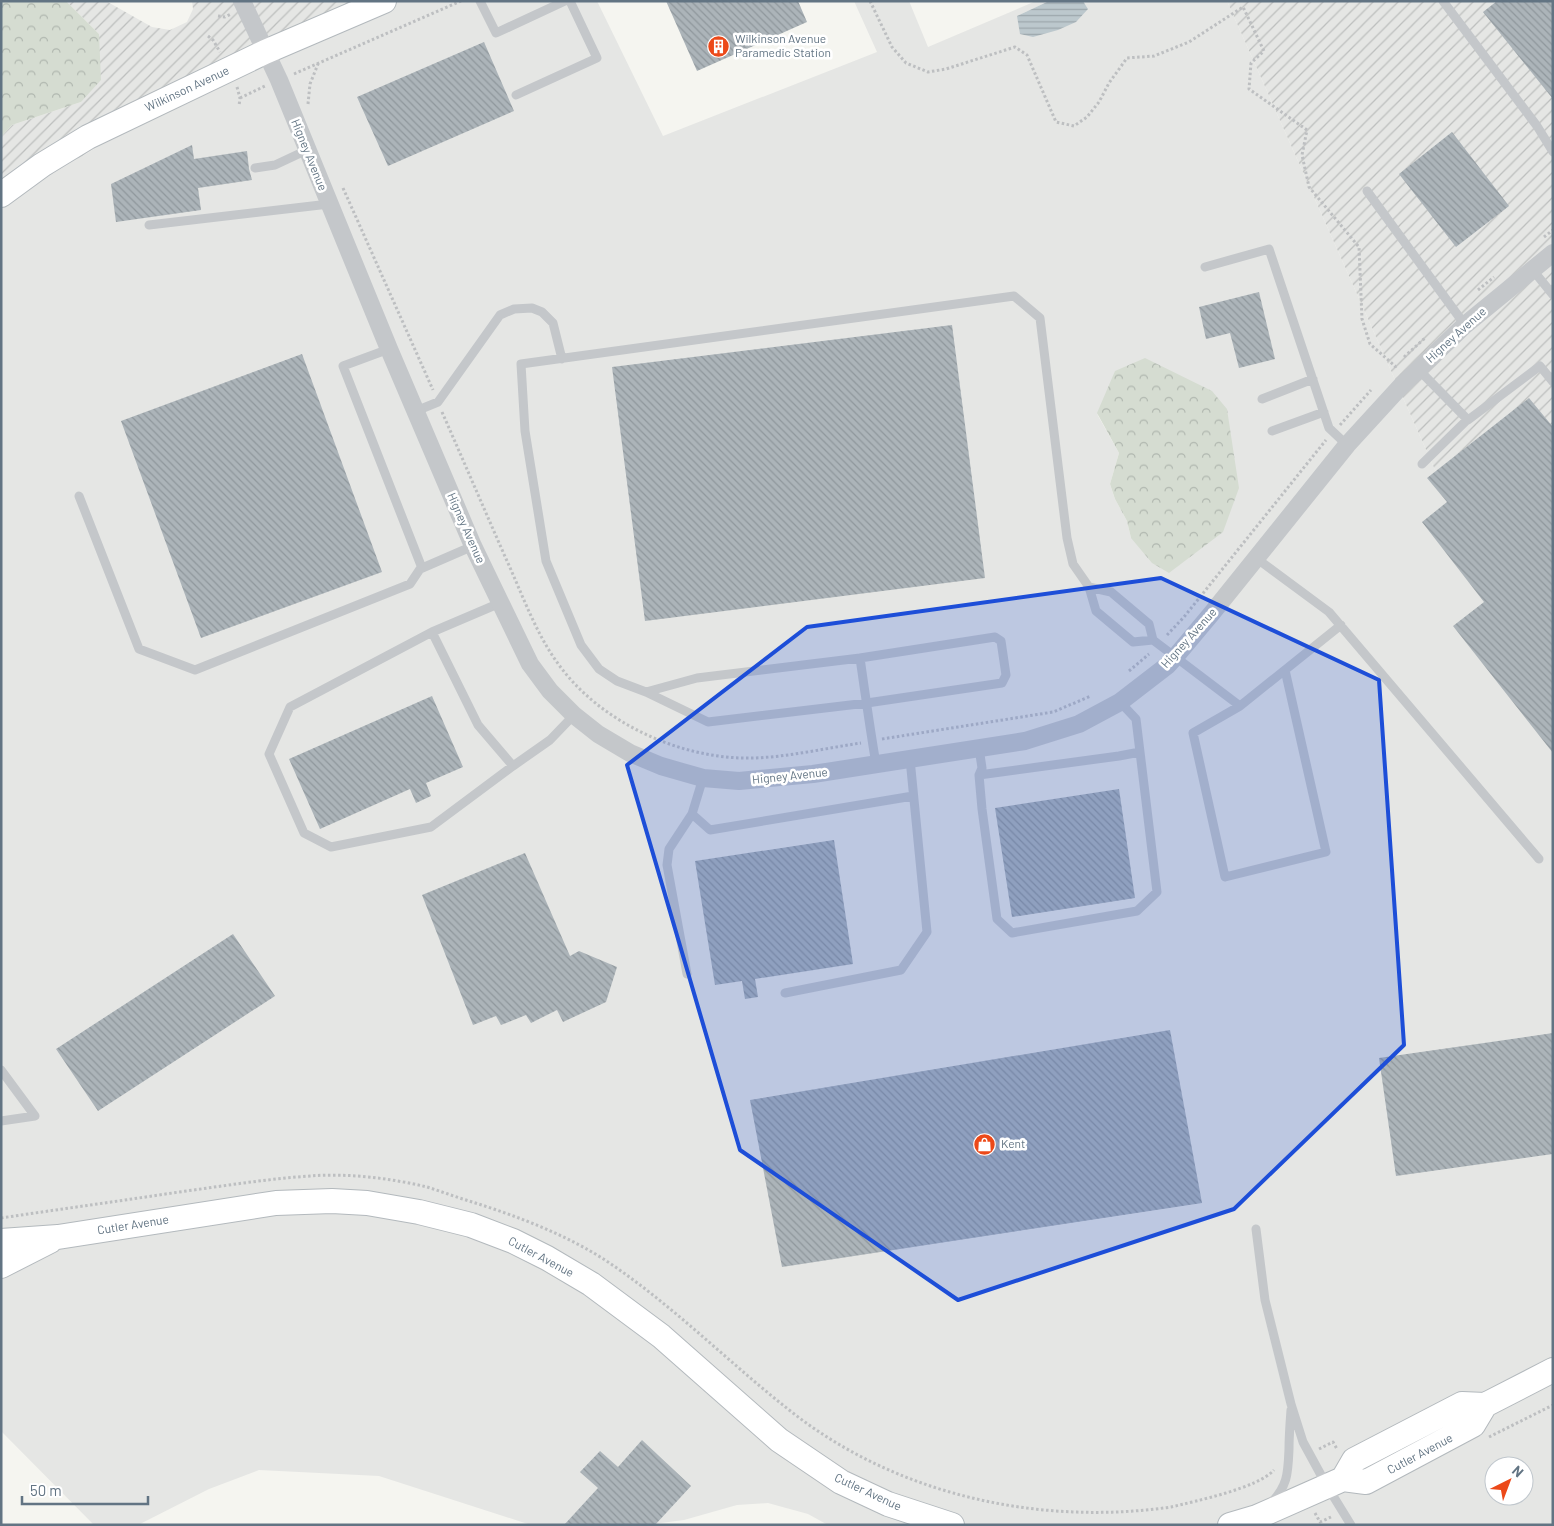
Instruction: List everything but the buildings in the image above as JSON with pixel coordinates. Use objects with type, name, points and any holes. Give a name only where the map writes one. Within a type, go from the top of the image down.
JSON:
[{"type":"street","name":"Higney Avenue","points":[[242,1],[279,80],[389,349],[473,546],[530,664],[550,692],[574,715],[598,734],[630,753],[662,766],[703,778],[739,781],[813,774],[1025,740],[1079,724],[1120,702],[1176,656],[1347,445],[1400,386],[1465,325],[1553,253]]},
{"type":"street","name":"Wilkinson Avenue","points":[[1,196],[42,165],[88,137],[265,52],[384,1]]},
{"type":"street","name":"Cutler Avenue","points":[[1,1242],[58,1237],[276,1203],[322,1201],[375,1204],[419,1212],[471,1225],[513,1241],[547,1258],[591,1284],[661,1336],[779,1440],[841,1482],[888,1504],[952,1525]]},
{"type":"street","name":"Cutler Avenue","points":[[1,1266],[58,1237]]},
{"type":"street","name":"Cutler Avenue","points":[[1335,1482],[1354,1460],[1462,1404],[1485,1405],[1553,1370]]},
{"type":"street","points":[[1230,1525],[1257,1517],[1335,1482]]},
{"type":"lane","points":[[480,1],[496,33],[565,1]]},
{"type":"lane","points":[[516,95],[597,58],[570,1]]},
{"type":"lane","points":[[1443,1],[1537,126],[1553,152]]},
{"type":"lane","points":[[255,168],[275,165],[307,150]]},
{"type":"lane","points":[[1367,191],[1465,325]]},
{"type":"lane","points":[[149,225],[329,204]]},
{"type":"lane","points":[[1205,267],[1269,249],[1330,428],[1347,445]]},
{"type":"lane","points":[[1532,269],[1553,295]]},
{"type":"lane","points":[[646,692],[696,678],[860,658],[995,637],[1001,641],[1006,675],[1002,683],[867,703],[708,722],[646,692],[617,681],[599,669],[581,645],[546,561],[525,431],[521,364],[1014,296],[1040,318],[1067,538],[1073,564],[1089,587],[1096,611],[1133,642],[1155,643],[1176,656],[1240,706]]},
{"type":"lane","points":[[416,410],[438,402],[500,315],[514,309],[532,308],[542,312],[553,323],[562,359]]},
{"type":"lane","points":[[389,349],[343,366],[422,568]]},
{"type":"lane","points":[[1422,464],[1468,419],[1540,366],[1553,382]]},
{"type":"lane","points":[[1418,369],[1468,419]]},
{"type":"lane","points":[[1262,399],[1312,378]]},
{"type":"lane","points":[[1272,431],[1324,412]]},
{"type":"lane","points":[[79,496],[140,649],[194,670],[410,584],[420,569],[473,546]]},
{"type":"lane","points":[[1256,558],[1329,612],[1539,859]]},
{"type":"lane","points":[[1089,587],[1111,592],[1149,624],[1155,643]]},
{"type":"lane","points":[[500,603],[432,632],[290,706],[269,754],[304,833],[331,847],[431,827],[550,740],[574,715]]},
{"type":"lane","points":[[1285,670],[1326,852],[1226,877],[1193,733],[1240,706],[1341,625]]},
{"type":"lane","points":[[432,632],[478,725],[513,766]]},
{"type":"lane","points":[[860,658],[876,764]]},
{"type":"lane","points":[[979,748],[982,768],[979,775],[996,919],[1012,933],[1137,911],[1157,892],[1136,719],[1120,702]]},
{"type":"lane","points":[[979,775],[1140,752]]},
{"type":"lane","points":[[784,992],[901,970],[927,932],[910,759]]},
{"type":"lane","points":[[686,974],[667,865],[669,849],[692,814],[703,778]]},
{"type":"lane","points":[[692,814],[710,830],[913,796]]},
{"type":"lane","points":[[1,1070],[35,1116],[1,1121]]},
{"type":"lane","points":[[1256,1228],[1265,1300],[1291,1404],[1303,1442],[1335,1482],[1351,1525]]},
{"type":"lane","points":[[1257,1517],[1277,1497],[1285,1483],[1289,1468],[1291,1404]]},
{"type":"path","points":[[240,98],[461,1]]},
{"type":"path","points":[[870,1],[892,47],[906,64],[928,72],[946,69],[1015,47],[1027,55],[1056,122],[1074,126],[1087,117],[1099,102],[1127,58],[1154,56],[1189,42],[1243,7],[1264,51],[1251,63],[1249,89],[1307,130],[1302,155],[1309,187],[1359,247],[1362,319],[1370,344],[1395,366],[1400,386]]},
{"type":"path","points":[[310,109],[308,92],[318,64]]},
{"type":"path","points":[[340,179],[536,627],[560,666],[592,700],[637,731],[688,750],[727,757],[753,758],[1053,712],[1098,693]]},
{"type":"path","points":[[1538,242],[1553,230]]},
{"type":"path","points":[[1478,290],[1501,272]]},
{"type":"path","points":[[1389,372],[1428,335]]},
{"type":"path","points":[[1334,432],[1378,384]]},
{"type":"path","points":[[1128,673],[1155,643],[1184,617],[1328,439]]},
{"type":"highlighted area","points":[[1161,578],[1379,680],[1404,1045],[1234,1209],[958,1300],[740,1150],[627,765],[807,627]]},
{"type":"shaded area","points":[[66,1],[106,1],[152,27],[170,30],[187,22],[193,9],[192,1],[363,1],[297,29],[1,204],[1,137],[12,125],[81,102],[99,34]]},
{"type":"shaded area","points":[[363,1],[597,1],[663,136],[877,52],[854,1],[909,1],[928,47],[1036,1],[1049,1],[1017,16],[1088,9],[1083,1],[1227,1],[1553,736],[1553,1525],[828,1525],[808,1514],[768,1503],[737,1505],[684,1520],[645,1525],[531,1525],[379,1476],[259,1470],[209,1489],[138,1525],[94,1525],[1,1431],[1,204],[297,29]],"holes":[[[1097,414],[1223,532],[1131,538],[1127,521],[1115,499],[1110,484],[1119,453]]]},
{"type":"shaded area","points":[[1049,1],[1083,1],[1088,9],[1076,22],[1058,30],[1033,37],[1020,34],[1017,16]]},
{"type":"shaded area","points":[[1227,1],[1553,1],[1553,736]]},
{"type":"green space","points":[[1,1],[66,1],[99,34],[101,80],[81,102],[12,125],[1,137]]},
{"type":"green space","points":[[1145,358],[1212,391],[1227,409],[1239,488],[1223,532],[1169,573],[1152,563],[1131,538],[1127,521],[1115,499],[1110,484],[1119,453],[1097,413],[1115,371]]},
{"type":"place","name":"Wilkinson Avenue Paramedic Station","points":[[719,46]]},
{"type":"place","name":"Kent","points":[[985,1144]]}]
